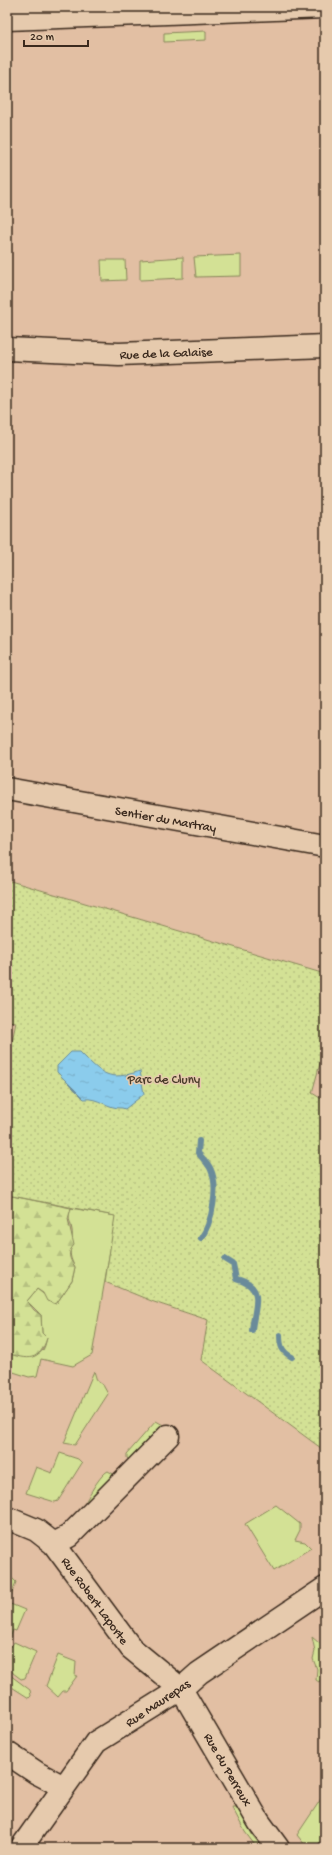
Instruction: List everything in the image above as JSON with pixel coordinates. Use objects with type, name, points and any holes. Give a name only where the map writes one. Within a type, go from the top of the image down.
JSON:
[{"type":"street","points":[[7,19],[325,7]]},
{"type":"street","name":"Rue de la Galaise","points":[[7,349],[119,354],[325,346]]},
{"type":"street","name":"Sentier du Martray","points":[[7,789],[325,846]]},
{"type":"street","points":[[54,1544],[69,1536],[168,1436]]},
{"type":"street","name":"Rue Robert Laporte","points":[[7,1518],[36,1530],[54,1544],[131,1648],[181,1689]]},
{"type":"street","name":"Rue Maurepas","points":[[21,1848],[96,1742],[181,1689],[199,1673],[325,1588]]},
{"type":"street","name":"Rue du Perreux","points":[[181,1689],[259,1822],[278,1848]]},
{"type":"street","points":[[7,1753],[37,1773],[64,1786]]},
{"type":"green space","points":[[206,31],[206,40],[164,42],[164,33]]},
{"type":"green space","points":[[241,255],[241,276],[196,277],[194,257]]},
{"type":"green space","points":[[183,257],[183,278],[140,280],[140,260]]},
{"type":"green space","points":[[101,260],[125,260],[126,280],[102,281]]},
{"type":"green space","name":"Parc de Cluny","points":[[7,880],[325,974],[325,1045],[312,1093],[325,1101],[325,1451],[201,1360],[208,1320],[154,1302],[105,1282],[115,1216],[7,1195],[7,1067],[16,1022],[7,1021]]},
{"type":"green space","points":[[7,1195],[71,1208],[68,1219],[74,1245],[70,1251],[70,1256],[75,1267],[72,1281],[56,1304],[47,1301],[43,1293],[37,1289],[27,1301],[34,1310],[41,1315],[42,1333],[47,1338],[44,1346],[37,1355],[27,1358],[7,1353]]},
{"type":"green space","points":[[71,1208],[116,1216],[92,1355],[73,1366],[41,1359],[37,1376],[29,1377],[7,1370],[7,1353],[21,1356],[36,1355],[43,1350],[47,1338],[42,1333],[41,1315],[27,1301],[37,1289],[56,1304],[72,1281],[75,1267],[70,1252],[72,1230],[69,1218]]},
{"type":"green space","points":[[94,1371],[97,1381],[103,1385],[108,1394],[75,1445],[64,1443]]},
{"type":"green space","points":[[156,1421],[165,1426],[130,1461],[127,1458],[127,1454]]},
{"type":"green space","points":[[60,1453],[78,1459],[82,1463],[58,1501],[55,1502],[26,1493],[36,1467],[52,1473]]},
{"type":"green space","points":[[108,1471],[115,1475],[79,1514],[100,1478]]},
{"type":"green space","points":[[276,1505],[300,1524],[300,1530],[295,1540],[305,1542],[311,1548],[274,1571],[245,1524]]},
{"type":"green space","points":[[7,1573],[16,1582],[8,1603],[25,1610],[16,1631],[13,1630],[8,1644],[11,1647],[14,1642],[36,1652],[25,1678],[21,1679],[13,1673],[7,1663]]},
{"type":"green space","points":[[312,1637],[319,1643],[325,1642],[325,1673],[319,1682],[316,1680],[317,1669],[313,1659],[315,1651]]},
{"type":"green space","points":[[58,1655],[76,1662],[75,1676],[77,1676],[66,1691],[63,1691],[58,1697],[46,1686]]},
{"type":"green space","points":[[7,1671],[30,1690],[31,1696],[29,1698],[7,1684]]},
{"type":"green space","points":[[325,1793],[325,1835],[316,1848],[304,1848],[305,1845],[297,1835]]},
{"type":"green space","points":[[232,1807],[236,1807],[239,1810],[253,1836],[263,1848],[257,1848],[245,1832]]},
{"type":"water","points":[[71,1052],[80,1052],[100,1071],[113,1076],[120,1076],[140,1071],[144,1094],[125,1109],[112,1107],[94,1100],[84,1099],[57,1072],[57,1066]]},
{"type":"waterway","points":[[199,1141],[198,1153],[210,1168],[214,1186],[211,1215],[205,1232],[201,1238]]},
{"type":"waterway","points":[[225,1259],[233,1264],[236,1279],[252,1287],[255,1293],[256,1306],[252,1330]]},
{"type":"waterway","points":[[280,1335],[282,1348],[292,1357]]}]
